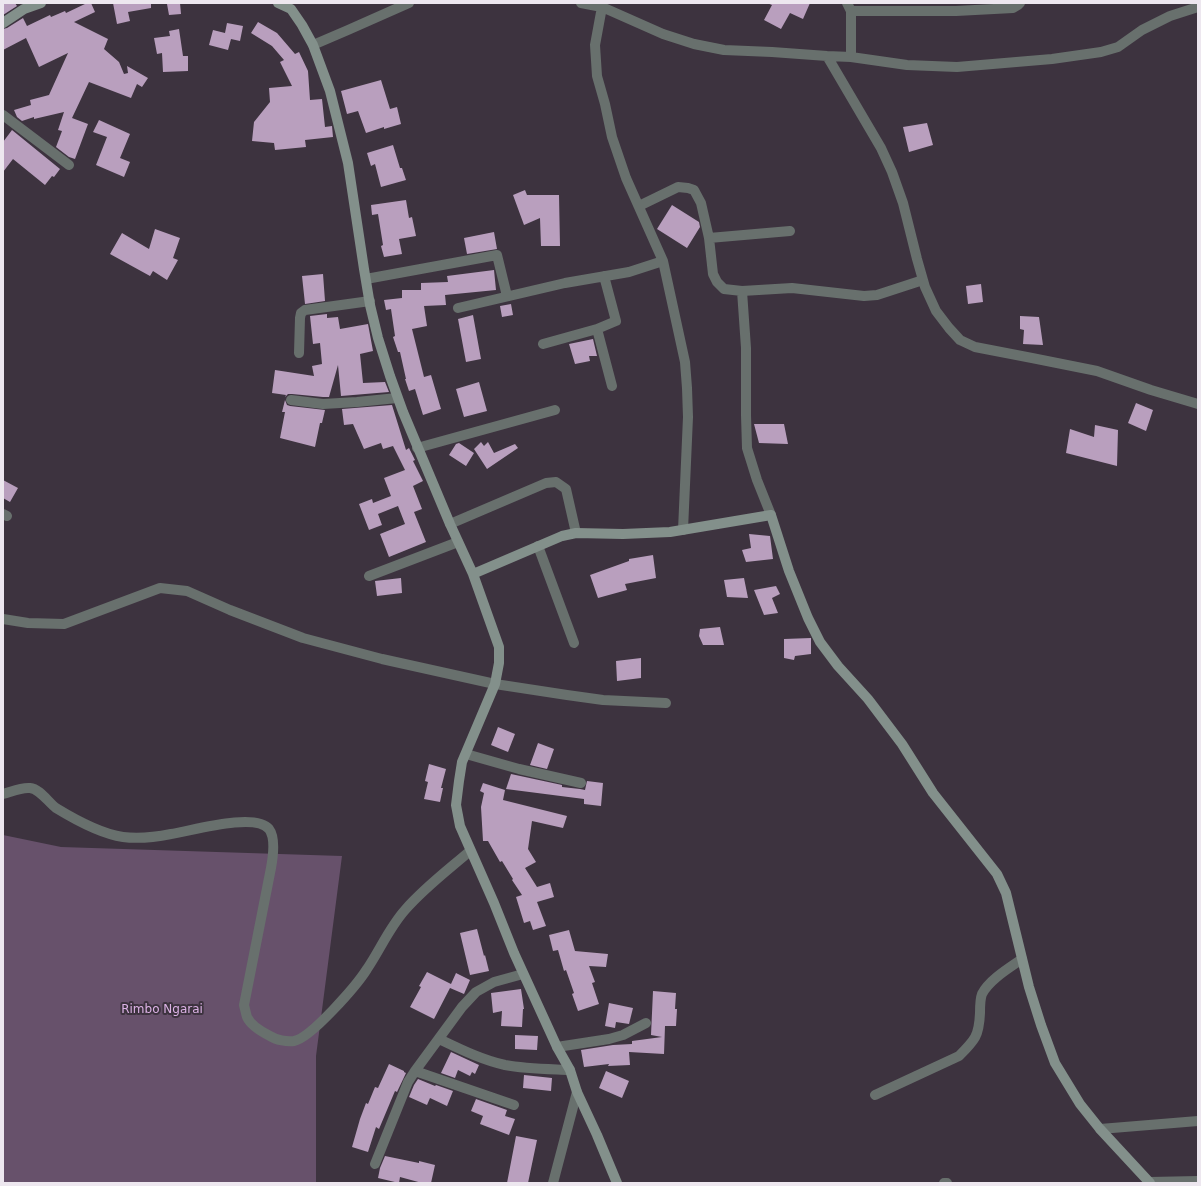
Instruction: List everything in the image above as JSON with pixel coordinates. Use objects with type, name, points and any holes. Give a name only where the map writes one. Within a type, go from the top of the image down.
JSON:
[{"type":"street","points":[[3,23],[24,10],[40,3]]},
{"type":"street","points":[[278,3],[289,6],[302,25],[313,45],[330,91],[348,163],[366,279],[378,338],[398,398],[450,524],[473,574],[499,647],[499,663],[495,684],[462,762],[456,805],[460,826],[523,974],[557,1047],[570,1070],[617,1183]]},
{"type":"street","points":[[313,45],[409,3]]},
{"type":"street","points":[[581,3],[602,8],[663,34],[694,44],[724,50],[851,57],[907,65],[956,67],[1052,59],[1101,52],[1118,47],[1142,30],[1170,16],[1198,6]]},
{"type":"street","points":[[851,57],[849,7],[1013,8],[1020,3]]},
{"type":"street","points":[[602,8],[595,45],[597,76],[612,137],[626,178],[663,261],[685,362],[688,417],[683,530]]},
{"type":"street","points":[[826,56],[880,148],[892,172],[903,203],[916,259],[923,280],[936,311],[960,340],[975,347],[1097,371],[1151,390],[1198,404]]},
{"type":"street","points":[[3,116],[69,165]]},
{"type":"street","points":[[639,206],[678,187],[694,190],[701,203],[709,238],[714,274],[717,282],[724,289],[742,291],[792,288],[870,296],[923,280]]},
{"type":"street","points":[[709,238],[790,231]]},
{"type":"street","points":[[366,279],[497,255],[507,296]]},
{"type":"street","points":[[458,308],[565,283],[629,272],[663,261]]},
{"type":"street","points":[[543,344],[597,329],[616,321],[604,276]]},
{"type":"street","points":[[742,291],[746,348],[747,448],[789,571],[808,618],[820,642],[838,666],[868,699],[902,744],[933,793],[997,874],[1006,893],[1029,987],[1041,1025],[1055,1063],[1080,1104],[1100,1129],[1150,1183],[1198,1181]]},
{"type":"street","points":[[299,354],[300,318],[301,313],[305,310],[370,301]]},
{"type":"street","points":[[597,329],[612,386]]},
{"type":"street","points":[[291,400],[323,404],[398,398]]},
{"type":"street","points":[[418,448],[555,410]]},
{"type":"street","points":[[450,524],[546,483],[556,482],[566,489],[576,533]]},
{"type":"street","points":[[473,574],[562,536],[576,533],[623,534],[670,532],[771,515]]},
{"type":"street","points":[[369,576],[458,542]]},
{"type":"street","points":[[538,546],[574,643]]},
{"type":"street","points":[[3,619],[28,623],[64,624],[160,588],[187,591],[230,610],[303,638],[382,659],[495,684],[603,700],[666,703]]},
{"type":"street","points":[[466,754],[581,784]]},
{"type":"street","points":[[3,794],[24,788],[36,790],[55,807],[75,819],[98,830],[123,837],[149,837],[249,821],[262,824],[269,829],[272,836],[273,852],[271,868],[244,1005],[248,1018],[258,1029],[275,1039],[294,1041],[306,1036],[321,1022],[367,969],[404,910],[431,884],[470,851]]},
{"type":"street","points":[[875,1095],[959,1056],[975,1038],[979,1028],[982,994],[989,984],[1001,973],[1022,959]]},
{"type":"street","points":[[375,1164],[402,1093],[415,1071],[462,1007],[476,992],[494,982],[523,974]]},
{"type":"street","points":[[557,1047],[609,1039],[623,1035],[646,1023]]},
{"type":"street","points":[[438,1039],[466,1053],[504,1065],[531,1069],[570,1070]]},
{"type":"street","points":[[415,1071],[514,1105]]},
{"type":"street","points":[[553,1183],[578,1092]]},
{"type":"street","points":[[1100,1129],[1198,1121]]},
{"type":"green space","name":"Rimbo Ngarai","points":[[3,835],[61,847],[342,856],[316,1056],[316,1183],[3,1183]]},
{"type":"building","points":[[3,3],[15,3],[17,6],[3,15]]},
{"type":"building","points":[[87,3],[91,3],[95,12],[74,22],[108,39],[104,49],[119,62],[124,74],[128,73],[127,66],[148,78],[142,87],[137,84],[131,98],[89,82],[72,118],[88,124],[75,159],[69,157],[56,147],[62,131],[58,130],[64,112],[34,119],[34,117],[22,121],[17,117],[14,110],[31,105],[30,100],[49,95],[68,53],[39,67],[26,38],[3,50],[3,29],[23,18],[27,26],[50,15],[51,17],[65,11],[66,13]]},
{"type":"building","points":[[113,3],[151,3],[151,8],[128,12],[130,21],[117,24]]},
{"type":"building","points":[[180,3],[181,14],[169,15],[167,4]]},
{"type":"building","points":[[767,3],[810,3],[803,19],[790,13],[781,29],[764,20],[772,5]]},
{"type":"building","points":[[258,22],[277,33],[295,54],[299,52],[308,71],[310,100],[322,99],[325,127],[332,126],[333,137],[305,140],[306,147],[275,150],[274,143],[252,141],[254,122],[270,102],[269,88],[292,86],[280,62],[284,60],[272,46],[251,33]]},
{"type":"building","points":[[227,23],[243,26],[240,41],[231,39],[228,50],[209,45],[213,30],[225,33]]},
{"type":"building","points":[[179,29],[183,56],[188,56],[188,71],[163,72],[162,53],[157,54],[154,38],[170,36],[169,31]]},
{"type":"building","points":[[381,80],[390,109],[397,107],[401,124],[384,129],[384,127],[366,133],[358,111],[347,114],[341,91]]},
{"type":"building","points":[[99,120],[130,134],[120,158],[130,162],[124,177],[96,165],[107,137],[93,132]]},
{"type":"building","points":[[927,123],[933,145],[909,152],[903,127]]},
{"type":"building","points":[[12,130],[60,169],[45,185],[13,159],[3,172],[3,142]]},
{"type":"building","points":[[393,145],[400,168],[402,168],[406,180],[381,187],[375,164],[371,166],[367,153]]},
{"type":"building","points":[[525,190],[527,195],[559,195],[560,246],[541,246],[540,218],[524,225],[513,195]]},
{"type":"building","points":[[406,200],[409,218],[412,217],[416,236],[399,239],[402,254],[384,257],[381,246],[383,245],[378,214],[372,215],[371,205]]},
{"type":"building","points":[[672,205],[699,222],[700,227],[687,248],[657,229]]},
{"type":"building","points":[[155,229],[180,238],[173,258],[178,260],[167,280],[153,271],[150,276],[110,254],[122,233],[149,249]]},
{"type":"building","points":[[494,232],[497,249],[467,254],[464,238]]},
{"type":"building","points":[[494,270],[496,290],[445,295],[446,305],[424,306],[427,326],[412,329],[424,377],[431,375],[441,409],[423,415],[415,389],[409,391],[400,352],[398,352],[393,337],[395,336],[391,309],[386,310],[384,300],[402,298],[402,290],[421,290],[421,283],[448,282],[447,276]]},
{"type":"building","points":[[323,274],[325,301],[305,304],[302,276]]},
{"type":"building","points":[[981,284],[983,302],[968,304],[966,286]]},
{"type":"building","points":[[511,304],[513,315],[502,317],[500,306]]},
{"type":"building","points":[[327,314],[327,318],[338,317],[340,329],[368,324],[373,351],[360,354],[363,383],[385,382],[389,392],[341,396],[338,365],[329,397],[288,394],[285,397],[286,395],[272,393],[275,370],[314,376],[312,366],[322,364],[320,343],[313,344],[310,316]]},
{"type":"building","points":[[473,315],[481,359],[466,362],[458,319]]},
{"type":"building","points":[[1020,316],[1039,317],[1043,345],[1023,344],[1024,330],[1020,329]]},
{"type":"building","points":[[593,339],[597,356],[589,356],[590,361],[575,364],[569,344]]},
{"type":"building","points":[[479,382],[487,411],[464,417],[456,389]]},
{"type":"building","points":[[285,400],[287,405],[290,406],[325,410],[322,423],[320,423],[315,447],[280,438],[285,412],[282,412]]},
{"type":"building","points":[[1136,403],[1153,410],[1146,431],[1128,423]]},
{"type":"building","points":[[392,405],[406,450],[409,448],[415,460],[413,461],[423,481],[413,486],[422,509],[414,512],[426,542],[389,557],[380,534],[405,524],[398,506],[378,514],[382,525],[369,530],[359,504],[372,499],[373,503],[391,496],[384,478],[405,470],[393,446],[383,449],[381,443],[364,449],[353,424],[344,425],[342,409]]},
{"type":"building","points":[[754,424],[784,424],[788,444],[759,443]]},
{"type":"building","points":[[1095,425],[1118,430],[1117,466],[1066,453],[1070,429],[1094,437]]},
{"type":"building","points":[[481,442],[484,446],[488,442],[494,453],[515,444],[518,448],[487,469],[474,449]]},
{"type":"building","points":[[459,443],[474,453],[466,466],[449,455],[456,444]]},
{"type":"building","points":[[3,480],[18,488],[10,502],[3,498]]},
{"type":"building","points":[[749,534],[770,536],[773,559],[746,562],[742,550],[751,548]]},
{"type":"building","points":[[653,555],[656,578],[625,584],[627,590],[598,598],[590,575],[629,561],[629,559]]},
{"type":"building","points":[[401,578],[402,593],[377,596],[375,581]]},
{"type":"building","points":[[744,578],[748,598],[727,597],[724,580]]},
{"type":"building","points":[[776,586],[780,594],[772,598],[778,613],[764,615],[754,590]]},
{"type":"building","points":[[720,627],[724,645],[703,645],[699,636],[700,629]]},
{"type":"building","points":[[811,638],[811,654],[795,656],[794,660],[784,658],[784,639]]},
{"type":"building","points":[[641,658],[641,678],[617,681],[616,661]]},
{"type":"building","points":[[498,727],[515,734],[508,752],[491,745]]},
{"type":"building","points":[[538,743],[554,749],[547,769],[530,765]]},
{"type":"building","points":[[429,764],[446,769],[441,788],[443,788],[440,802],[424,799],[428,782],[425,781]]},
{"type":"building","points":[[511,774],[562,785],[562,787],[585,790],[587,781],[603,783],[601,806],[584,804],[584,799],[506,789]]},
{"type":"building","points":[[483,783],[505,790],[503,800],[567,816],[563,828],[532,821],[528,849],[536,862],[525,868],[537,887],[550,883],[554,897],[537,902],[546,926],[533,930],[530,921],[524,923],[516,897],[522,895],[488,841],[483,841],[481,807],[484,793],[480,791]]},
{"type":"building","points":[[477,929],[489,971],[470,975],[460,933]]},
{"type":"building","points":[[569,930],[575,951],[608,954],[606,967],[589,966],[595,982],[592,983],[599,1004],[578,1011],[572,994],[574,993],[566,970],[564,971],[558,950],[553,951],[549,935]]},
{"type":"building","points":[[427,972],[451,984],[456,973],[470,980],[464,994],[450,988],[434,1019],[410,1007]]},
{"type":"building","points":[[521,989],[524,1009],[522,1027],[501,1026],[502,1011],[493,1013],[491,993]]},
{"type":"building","points":[[653,991],[676,993],[676,1026],[665,1026],[664,1054],[629,1052],[630,1065],[608,1066],[609,1064],[584,1067],[581,1050],[613,1045],[632,1044],[632,1041],[662,1037],[651,1035]]},
{"type":"building","points":[[609,1003],[633,1008],[629,1024],[616,1022],[615,1028],[605,1026]]},
{"type":"building","points":[[515,1035],[538,1036],[537,1050],[515,1049]]},
{"type":"building","points":[[451,1052],[479,1065],[475,1074],[472,1072],[470,1076],[458,1070],[455,1078],[441,1073]]},
{"type":"building","points":[[389,1064],[406,1073],[397,1092],[395,1091],[379,1129],[376,1127],[368,1152],[352,1147],[366,1103],[368,1104],[375,1087],[378,1088]]},
{"type":"building","points":[[606,1071],[629,1081],[622,1098],[599,1088]]},
{"type":"building","points":[[524,1075],[552,1078],[551,1091],[523,1088]]},
{"type":"building","points":[[418,1079],[453,1091],[447,1106],[430,1098],[427,1105],[409,1097]]},
{"type":"building","points":[[476,1099],[507,1110],[505,1116],[515,1119],[509,1135],[480,1124],[483,1116],[471,1111]]},
{"type":"building","points":[[516,1136],[537,1140],[528,1183],[507,1183]]},
{"type":"building","points":[[385,1156],[435,1165],[431,1183],[422,1183],[400,1177],[399,1183],[378,1178]]}]
